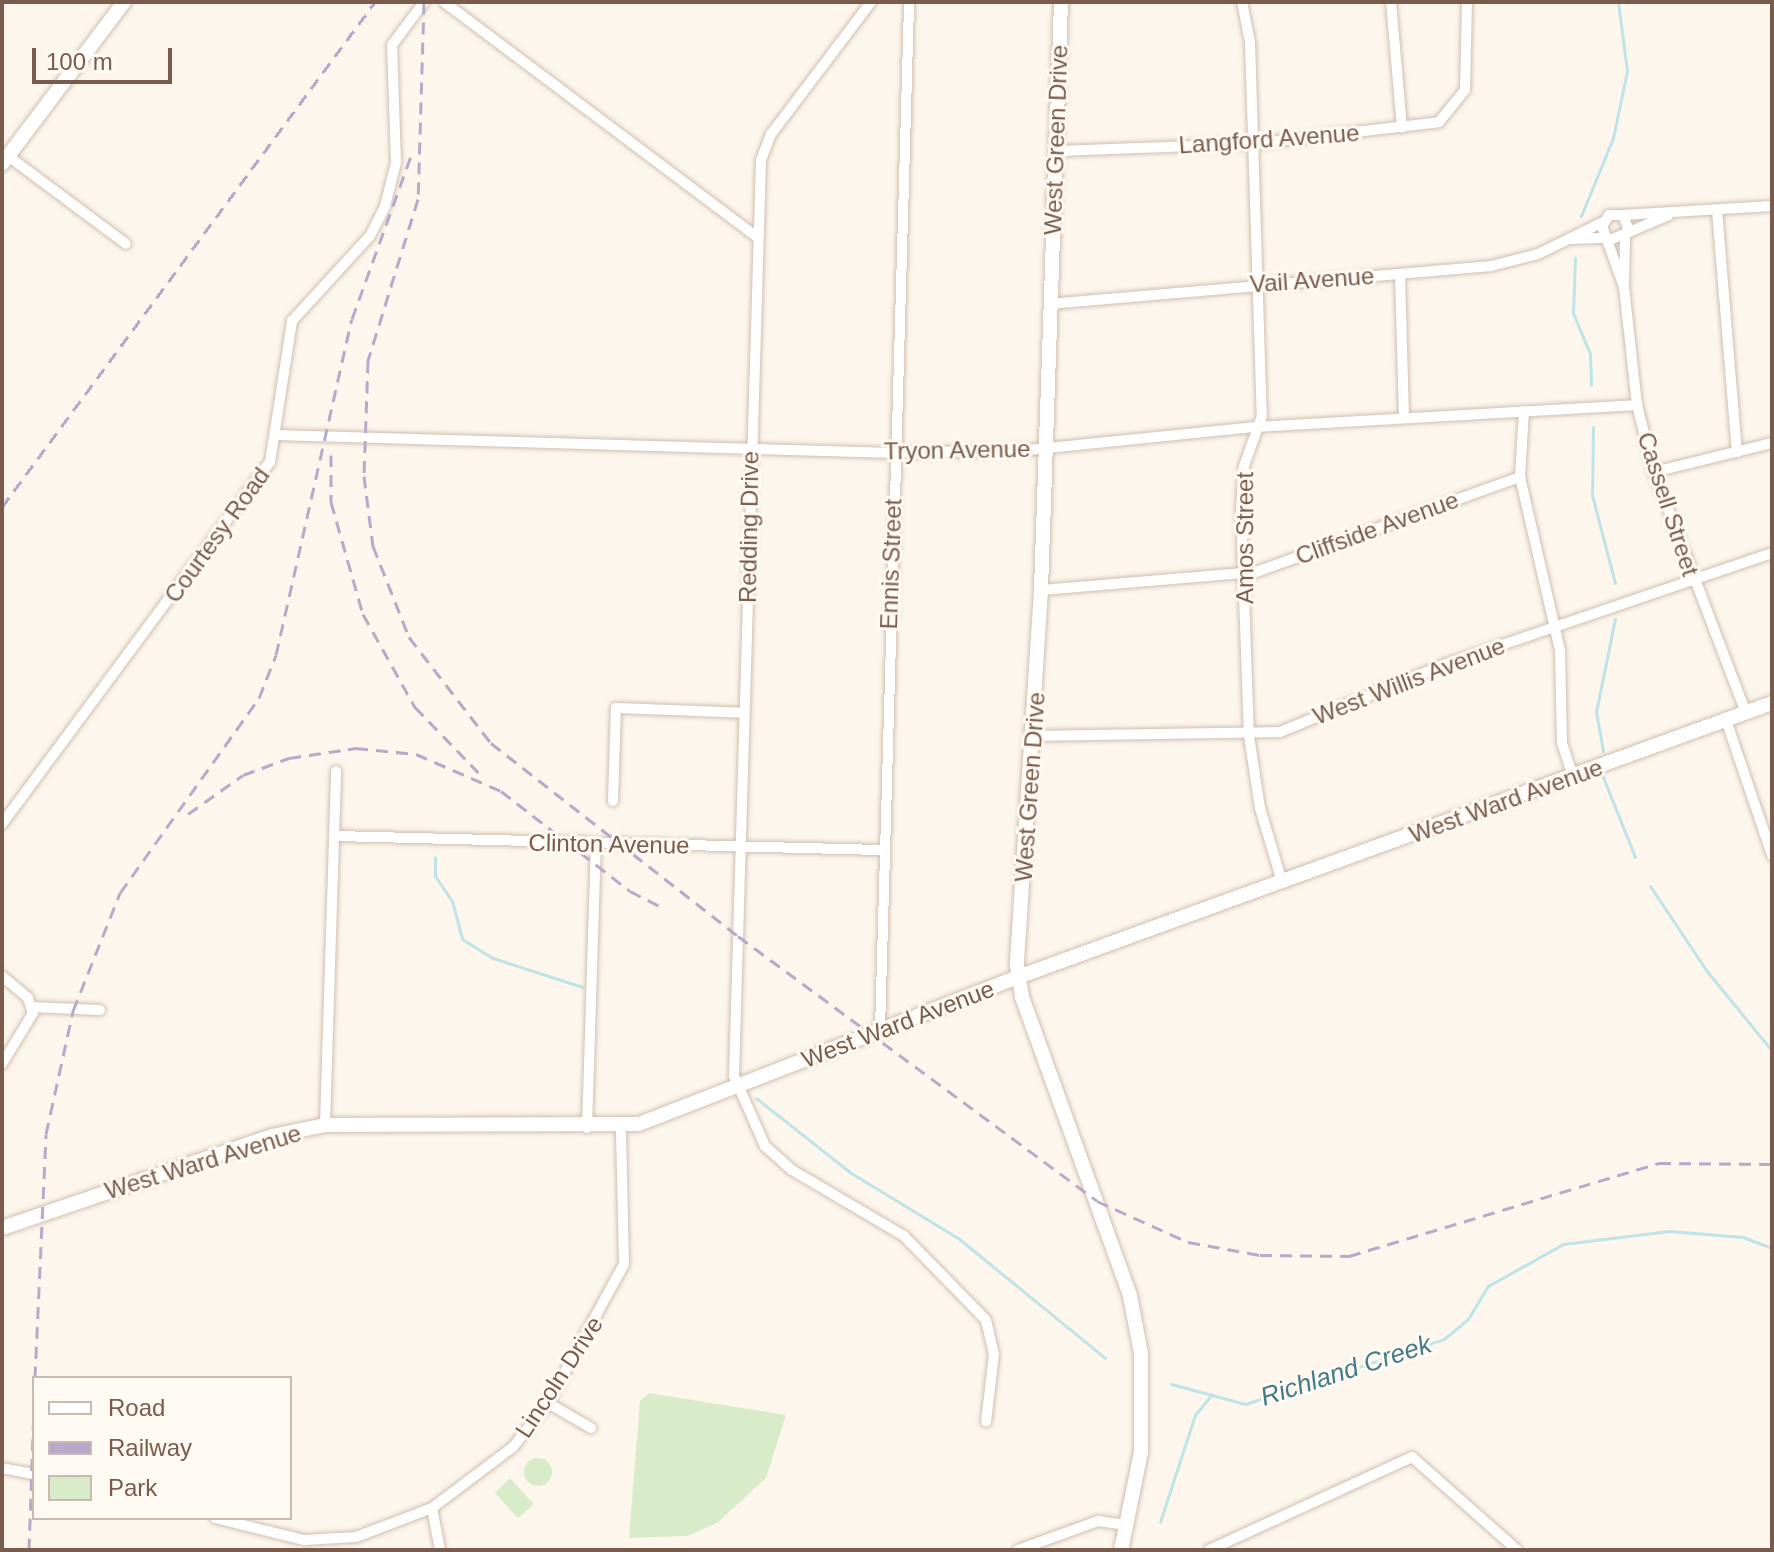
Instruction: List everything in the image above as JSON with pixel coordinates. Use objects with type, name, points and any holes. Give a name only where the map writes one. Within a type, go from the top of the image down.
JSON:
[{"type":"street","points":[[124,2],[5,160],[126,244]]},
{"type":"street","name":"Courtesy Road","points":[[2,824],[246,500],[270,462],[292,321],[370,236],[385,206],[396,163],[392,45],[424,2]]},
{"type":"street","points":[[444,2],[757,237]]},
{"type":"street","name":"Redding Drive","points":[[736,1087],[757,237],[766,145],[871,2]]},
{"type":"street","name":"Ennis Street","points":[[880,1030],[882,850],[909,2]]},
{"type":"street","name":"West Green Drive","points":[[1061,2],[1041,590],[1018,977],[1130,1296],[1144,1398],[1128,1525],[1121,1550]]},
{"type":"street","name":"Amos Street","points":[[1242,2],[1253,144],[1262,416],[1244,466],[1249,736],[1260,808],[1282,882]]},
{"type":"street","points":[[1391,2],[1402,128]]},
{"type":"street","name":"Langford Avenue","points":[[1058,151],[1253,144],[1439,122],[1464,92],[1467,2]]},
{"type":"street","points":[[1669,215],[1627,235],[1623,215],[1669,215],[1772,206]]},
{"type":"street","points":[[1717,210],[1737,452]]},
{"type":"street","name":"Vail Avenue","points":[[1049,304],[1259,283],[1491,266],[1571,239],[1623,215]]},
{"type":"street","name":"Cassell Street","points":[[1603,222],[1624,287]]},
{"type":"street","name":"Vail Avenue","points":[[1571,239],[1608,239],[1627,235]]},
{"type":"street","name":"Cassell Street","points":[[1627,235],[1624,287],[1637,405],[1654,472],[1746,713]]},
{"type":"street","points":[[1400,274],[1404,418]]},
{"type":"street","name":"Tryon Avenue","points":[[276,435],[895,453],[1045,448],[1256,427],[1637,405]]},
{"type":"street","points":[[1524,411],[1520,477],[1563,670],[1562,743],[1573,776]]},
{"type":"street","points":[[1654,472],[1772,443]]},
{"type":"street","name":"Cliffside Avenue","points":[[1041,590],[1256,572],[1520,477]]},
{"type":"street","name":"West Willis Avenue","points":[[1034,736],[1249,736],[1292,728],[1365,694],[1772,553]]},
{"type":"street","name":"West Ward Avenue","points":[[2,1228],[272,1136],[325,1125],[621,1128],[736,1087],[1018,977],[1772,703]]},
{"type":"street","points":[[613,801],[616,708],[744,713]]},
{"type":"street","points":[[1726,720],[1772,855]]},
{"type":"street","points":[[325,1125],[336,771]]},
{"type":"street","name":"Clinton Avenue","points":[[335,836],[882,850]]},
{"type":"street","points":[[587,1128],[596,844]]},
{"type":"street","points":[[2,976],[32,1007],[100,1010]]},
{"type":"street","points":[[2,1064],[32,1021],[32,1007]]},
{"type":"street","points":[[736,1087],[765,1146],[792,1170],[904,1236],[986,1320],[994,1354],[986,1422]]},
{"type":"street","name":"Lincoln Drive","points":[[225,1520],[322,1540],[387,1529],[432,1508],[513,1447],[548,1403],[624,1264],[621,1128]]},
{"type":"street","points":[[548,1403],[591,1428]]},
{"type":"street","points":[[1209,1550],[1414,1458],[1517,1550]]},
{"type":"street","points":[[2,1468],[32,1474]]},
{"type":"street","points":[[432,1508],[440,1550]]},
{"type":"street","points":[[1018,1550],[1098,1521],[1128,1525]]},
{"type":"green space","points":[[649,1393],[786,1415],[766,1478],[717,1523],[687,1536],[629,1538],[640,1401]]},
{"type":"green space","points":[[538,1458],[548,1462],[552,1472],[548,1482],[538,1486],[528,1482],[524,1472],[528,1462]]},
{"type":"green space","points":[[510,1478],[534,1504],[518,1518],[495,1493]]},
{"type":"waterway","points":[[1581,216],[1613,138],[1627,71],[1618,2]]},
{"type":"waterway","points":[[1575,258],[1573,313],[1590,354],[1591,385]]},
{"type":"waterway","points":[[1593,427],[1592,495],[1615,583]]},
{"type":"waterway","points":[[1603,751],[1596,712],[1615,619]]},
{"type":"waterway","points":[[1603,777],[1635,857]]},
{"type":"waterway","name":"Richland Creek","points":[[435,857],[435,876],[452,901],[462,939],[493,958],[582,987]]},
{"type":"waterway","points":[[1650,886],[1706,970],[1772,1051]]},
{"type":"waterway","name":"Richland Creek","points":[[756,1098],[851,1173],[958,1238],[1105,1358]]},
{"type":"waterway","name":"Richland Creek","points":[[1171,1384],[1245,1404],[1444,1339],[1468,1319],[1488,1286],[1563,1244],[1669,1231],[1743,1237],[1772,1248]]},
{"type":"waterway","points":[[1160,1522],[1195,1415],[1211,1395]]},
{"type":"railway","points":[[2,507],[375,2]]},
{"type":"railway","points":[[424,2],[418,199],[368,361],[364,476],[373,546],[409,637],[491,743],[738,936],[1097,1201],[1188,1242],[1260,1255],[1349,1256],[1659,1163],[1772,1164]]},
{"type":"railway","points":[[35,1376],[46,1134],[73,1011],[120,893],[259,698],[276,655],[352,319],[411,156]]},
{"type":"railway","points":[[331,455],[331,502],[363,614],[415,707],[478,772]]},
{"type":"railway","points":[[188,814],[243,775],[289,758],[356,748],[416,754],[501,791],[630,891],[661,907]]},
{"type":"railway","points":[[29,1550],[32,1464]]}]
